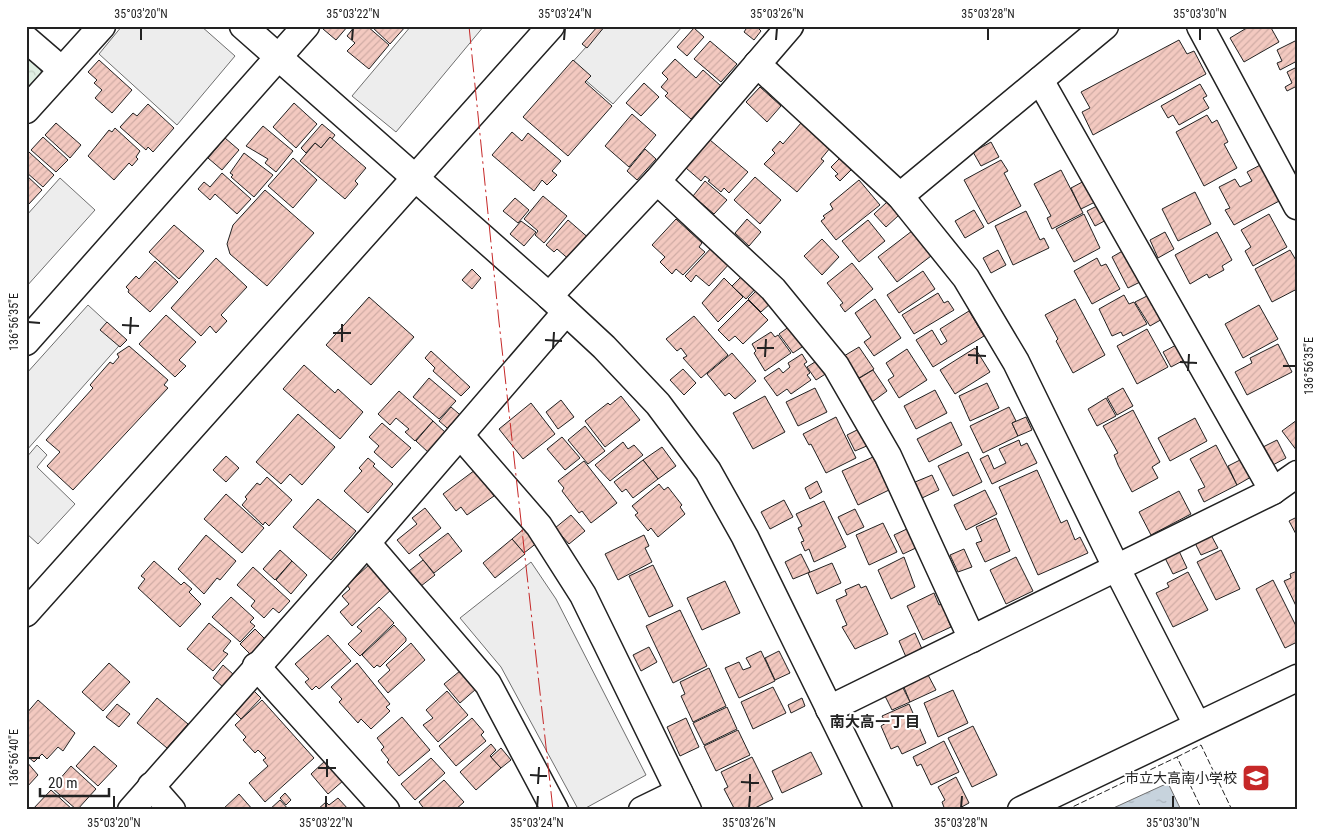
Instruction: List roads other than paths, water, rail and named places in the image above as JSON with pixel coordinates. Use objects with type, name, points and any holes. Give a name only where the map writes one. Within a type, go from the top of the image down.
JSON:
[{"type":"street","points":[[26,110],[102,26]]},
{"type":"street","points":[[243,26],[557,304],[604,347],[658,404],[708,471],[745,537],[879,810]]},
{"type":"street","points":[[26,342],[306,26]]},
{"type":"street","points":[[26,613],[551,26]]},
{"type":"street","points":[[131,810],[460,435],[557,304],[657,181],[790,26]]},
{"type":"street","points":[[900,196],[1105,26]]},
{"type":"street","points":[[1200,26],[1295,199]]},
{"type":"street","points":[[26,39],[62,70]]},
{"type":"street","points":[[757,64],[900,196],[966,278],[1016,362],[1116,567],[1197,726]]},
{"type":"street","points":[[1040,80],[1273,492]]},
{"type":"street","points":[[657,181],[773,289],[836,366],[888,456],[972,639]]},
{"type":"street","points":[[460,435],[539,526],[583,595],[683,801],[642,810]]},
{"type":"street","points":[[829,709],[1116,567],[1273,492],[1297,474]]},
{"type":"street","points":[[367,543],[488,684],[555,810]]},
{"type":"street","points":[[256,666],[386,810]]},
{"type":"street","points":[[1021,810],[1297,678]]},
{"type":"street","points":[[151,786],[172,810]]},
{"type":"water","points":[[1168,783],[1181,810],[1109,810]]},
{"type":"place","name":"市立大高南小学校","points":[[1256,778]]},
{"type":"district","name":"南大高一丁目","points":[[875,722]]}]
